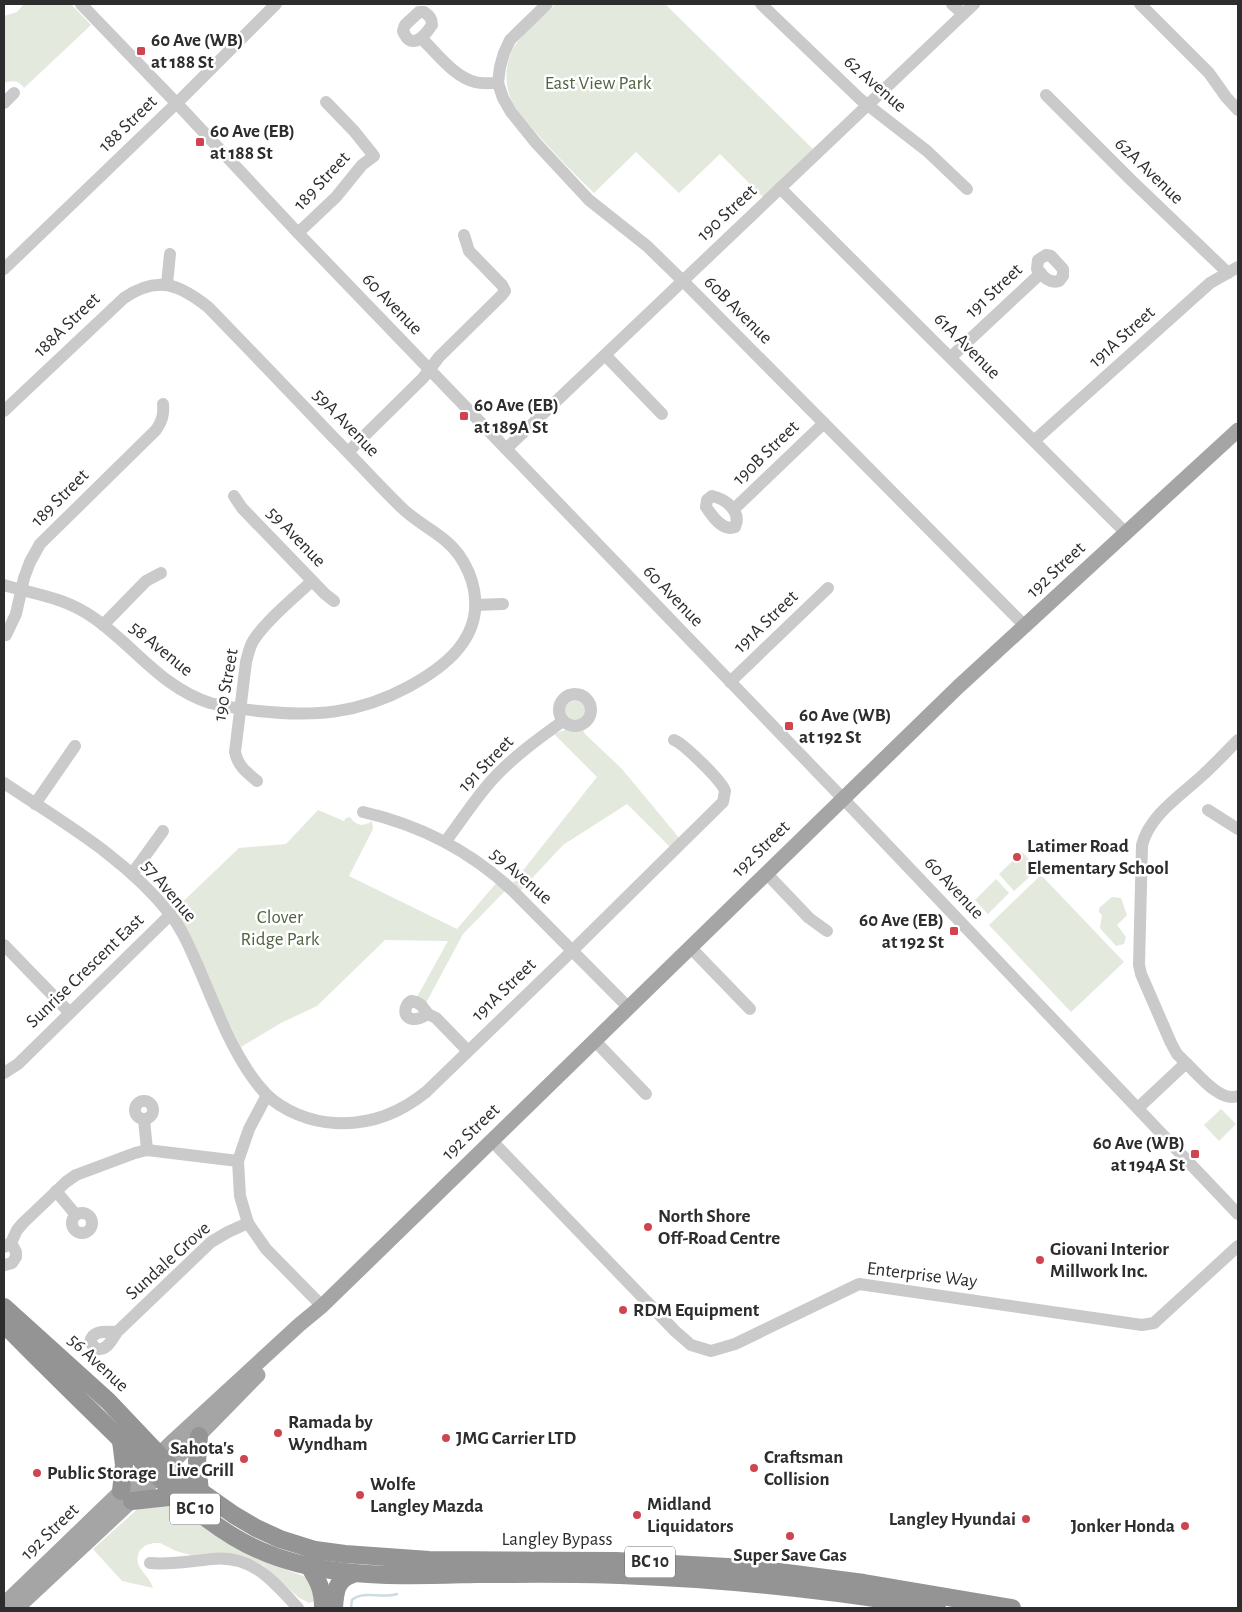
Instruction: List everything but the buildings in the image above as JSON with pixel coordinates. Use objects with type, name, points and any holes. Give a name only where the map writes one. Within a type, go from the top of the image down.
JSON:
[{"type":"highway","name":"56 Avenue","points":[[4,1307],[108,1401],[158,1466]]},
{"type":"highway","name":"56 Avenue","points":[[4,1324],[121,1441],[158,1466]]},
{"type":"highway","points":[[199,1436],[197,1462],[200,1492]]},
{"type":"highway","points":[[121,1441],[126,1496],[178,1496]]},
{"type":"highway","name":"Langley Bypass","points":[[158,1466],[180,1477],[256,1528],[280,1539],[315,1550],[429,1560],[616,1560],[728,1567],[864,1583],[956,1603],[1012,1608]]},
{"type":"highway","name":"Langley Bypass","points":[[158,1466],[178,1496],[235,1538],[267,1553],[310,1566],[353,1574],[392,1576],[547,1574],[671,1577],[786,1587],[937,1608]]},
{"type":"highway","points":[[310,1566],[322,1591],[323,1608]]},
{"type":"highway","points":[[334,1608],[334,1598],[339,1583],[342,1578],[353,1574]]},
{"type":"main road","name":"192 Street","points":[[17,1608],[126,1496],[292,1331],[322,1306],[956,688],[1238,430]]},
{"type":"main road","name":"192 Street","points":[[158,1466],[199,1436],[304,1329],[322,1306]]},
{"type":"main road","name":"192 Street","points":[[4,1604],[85,1527],[126,1496]]},
{"type":"street","name":"60 Avenue","points":[[81,4],[1238,1214]]},
{"type":"street","name":"188 Street","points":[[4,269],[276,4]]},
{"type":"street","points":[[421,38],[456,73],[465,79],[476,83],[498,83],[500,67],[510,40],[547,4]]},
{"type":"street","name":"62 Avenue","points":[[761,4],[867,105],[927,151],[967,189]]},
{"type":"street","points":[[952,4],[963,14]]},
{"type":"street","name":"190 Street","points":[[506,450],[974,4]]},
{"type":"street","points":[[1140,4],[1210,74],[1238,110]]},
{"type":"street","name":"60B Avenue","points":[[498,83],[510,112],[589,200],[647,246],[1025,626]]},
{"type":"street","points":[[4,103],[14,93]]},
{"type":"street","name":"62A Avenue","points":[[1046,95],[1131,180],[1233,270]]},
{"type":"street","name":"189 Street","points":[[298,233],[336,197],[362,165],[374,156],[354,131],[326,102]]},
{"type":"street","name":"61A Avenue","points":[[780,188],[1035,440],[1126,533]]},
{"type":"street","points":[[348,452],[505,291],[502,285],[469,251],[464,235]]},
{"type":"street","points":[[167,284],[170,254]]},
{"type":"street","name":"191A Street","points":[[1035,440],[1210,283],[1233,270]]},
{"type":"street","name":"191 Street","points":[[951,357],[1041,273]]},
{"type":"street","name":"188A Street","points":[[4,411],[116,303],[146,287],[167,284]]},
{"type":"street","name":"59A Avenue","points":[[167,284],[184,290],[208,306],[404,510],[444,540],[460,555],[473,585],[475,605]]},
{"type":"street","points":[[605,355],[662,414]]},
{"type":"street","name":"189 Street","points":[[6,635],[16,614],[30,562],[40,544],[156,430],[162,422],[163,404]]},
{"type":"street","name":"190B Street","points":[[734,509],[824,423]]},
{"type":"street","name":"59 Avenue","points":[[234,496],[242,508],[312,581],[334,601]]},
{"type":"street","points":[[103,625],[146,581],[161,573]]},
{"type":"street","name":"190 Street","points":[[257,781],[243,771],[237,762],[235,752],[246,662],[252,643],[262,629],[312,581]]},
{"type":"street","name":"58 Avenue","points":[[4,585],[53,597],[70,604],[94,618],[158,673],[182,691],[194,697],[210,703],[240,709],[304,714],[335,712],[360,706],[389,696],[427,677],[452,657],[463,643],[470,631],[475,605]]},
{"type":"street","name":"191A Street","points":[[730,682],[828,588]]},
{"type":"street","points":[[475,605],[503,604]]},
{"type":"street","name":"191 Street","points":[[446,841],[471,805],[492,780],[522,752],[563,721]]},
{"type":"street","name":"191A Street","points":[[267,1095],[304,1116],[317,1120],[344,1123],[366,1121],[398,1110],[418,1098],[572,951],[723,802],[725,791],[721,783],[683,745],[674,740]]},
{"type":"street","points":[[1238,740],[1158,815],[1149,827],[1142,846],[1139,965],[1141,974],[1177,1054],[1216,1092],[1233,1098],[1238,1096]]},
{"type":"street","points":[[35,804],[75,746]]},
{"type":"street","name":"57 Avenue","points":[[4,783],[108,854],[132,874],[170,915],[183,934],[247,1069],[267,1095]]},
{"type":"street","points":[[1208,810],[1238,829]]},
{"type":"street","name":"59 Avenue","points":[[363,812],[413,826],[446,841],[495,874],[628,1007]]},
{"type":"street","points":[[132,874],[163,831]]},
{"type":"street","points":[[766,873],[809,918],[827,931]]},
{"type":"street","name":"Sunrise Crescent East","points":[[4,1074],[18,1064],[170,915]]},
{"type":"street","points":[[4,945],[70,1012]]},
{"type":"street","points":[[690,947],[750,1009]]},
{"type":"street","points":[[428,1014],[436,1018],[468,1051]]},
{"type":"street","points":[[594,1040],[646,1094]]},
{"type":"street","points":[[1138,1108],[1186,1063]]},
{"type":"street","points":[[267,1095],[248,1129],[238,1160],[240,1196],[248,1223],[266,1249],[322,1306]]},
{"type":"street","points":[[144,1119],[146,1150]]},
{"type":"street","name":"Enterprise Way","points":[[491,1140],[674,1331],[691,1345],[711,1351],[735,1344],[859,1284],[1142,1325],[1154,1323],[1238,1246]]},
{"type":"street","points":[[4,1264],[12,1263],[16,1257],[16,1252],[7,1245],[17,1230],[56,1191],[76,1175],[124,1156],[146,1150],[238,1160]]},
{"type":"street","points":[[56,1191],[76,1215]]},
{"type":"street","name":"Sundale Grove","points":[[117,1332],[211,1242],[248,1223]]},
{"type":"street","points":[[150,1563],[214,1559],[239,1561],[249,1564],[264,1573],[298,1607]]},
{"type":"green space","points":[[24,4],[71,4],[91,25],[24,88],[15,81],[4,83],[4,16],[17,12]]},
{"type":"green space","name":"East View Park","points":[[556,4],[665,4],[813,149],[763,197],[720,154],[679,193],[636,152],[594,193],[517,110],[507,86],[507,66],[514,47],[528,30]]},
{"type":"green space","points":[[575,699],[583,702],[586,710],[583,718],[575,721],[567,718],[564,710],[567,702]]},
{"type":"green space","points":[[570,728],[582,728],[585,734],[622,769],[680,839],[671,848],[627,804],[563,845],[520,891],[513,883],[597,777],[554,734]]},
{"type":"green space","name":"Clover Ridge Park","points":[[318,810],[344,821],[350,817],[360,825],[372,821],[373,829],[349,876],[457,929],[498,881],[507,889],[463,934],[426,1003],[417,997],[448,941],[385,940],[317,1006],[281,1023],[241,1047],[173,911],[239,848],[286,844]]},
{"type":"green space","points":[[1022,852],[1038,869],[1014,891],[999,874]]},
{"type":"green space","points":[[1041,875],[1124,962],[1071,1012],[989,925]]},
{"type":"green space","points":[[996,879],[1009,893],[988,914],[975,900]]},
{"type":"green space","points":[[1112,897],[1121,898],[1127,915],[1117,925],[1126,937],[1124,944],[1116,946],[1100,928],[1102,915],[1099,912],[1099,908]]},
{"type":"green space","points":[[1221,1109],[1236,1124],[1219,1141],[1204,1125]]},
{"type":"green space","points":[[176,1505],[182,1507],[232,1546],[257,1559],[306,1577],[313,1584],[314,1601],[309,1603],[298,1597],[263,1565],[246,1557],[214,1553],[191,1555],[176,1551],[160,1543],[146,1545],[140,1550],[138,1561],[139,1566],[153,1588],[122,1581],[93,1549],[141,1506]]},
{"type":"waterway","points":[[351,1608],[352,1600],[357,1597],[397,1594]]},
{"type":"place","name":"60 Ave (WB) at 188 St","points":[[141,51]]},
{"type":"place","name":"60 Ave (EB) at 188 St","points":[[200,142]]},
{"type":"place","name":"60 Ave (EB) at 189A St","points":[[464,416]]},
{"type":"place","name":"60 Ave (WB) at 192 St","points":[[789,726]]},
{"type":"place","name":"Latimer Road Elementary School","points":[[1017,857]]},
{"type":"place","name":"60 Ave (EB) at 192 St","points":[[954,931]]},
{"type":"place","name":"60 Ave (WB) at 194A St","points":[[1195,1154]]},
{"type":"place","name":"North Shore Off-Road Centre","points":[[648,1227]]},
{"type":"place","name":"Giovani Interior Millwork Inc.","points":[[1040,1260]]},
{"type":"place","name":"RDM Equipment","points":[[623,1310]]},
{"type":"place","name":"Ramada by Wyndham","points":[[278,1433]]},
{"type":"place","name":"JMG Carrier LTD","points":[[446,1438]]},
{"type":"place","name":"Sahota's Live Grill","points":[[244,1459]]},
{"type":"place","name":"Craftsman Collision","points":[[754,1468]]},
{"type":"place","name":"Public Storage","points":[[37,1473]]},
{"type":"place","name":"Wolfe Langley Mazda","points":[[360,1495]]},
{"type":"place","name":"Midland Liquidators","points":[[637,1515]]},
{"type":"place","name":"Langley Hyundai","points":[[1026,1519]]},
{"type":"place","name":"Jonker Honda","points":[[1185,1526]]},
{"type":"place","name":"Super Save Gas","points":[[790,1536]]}]
